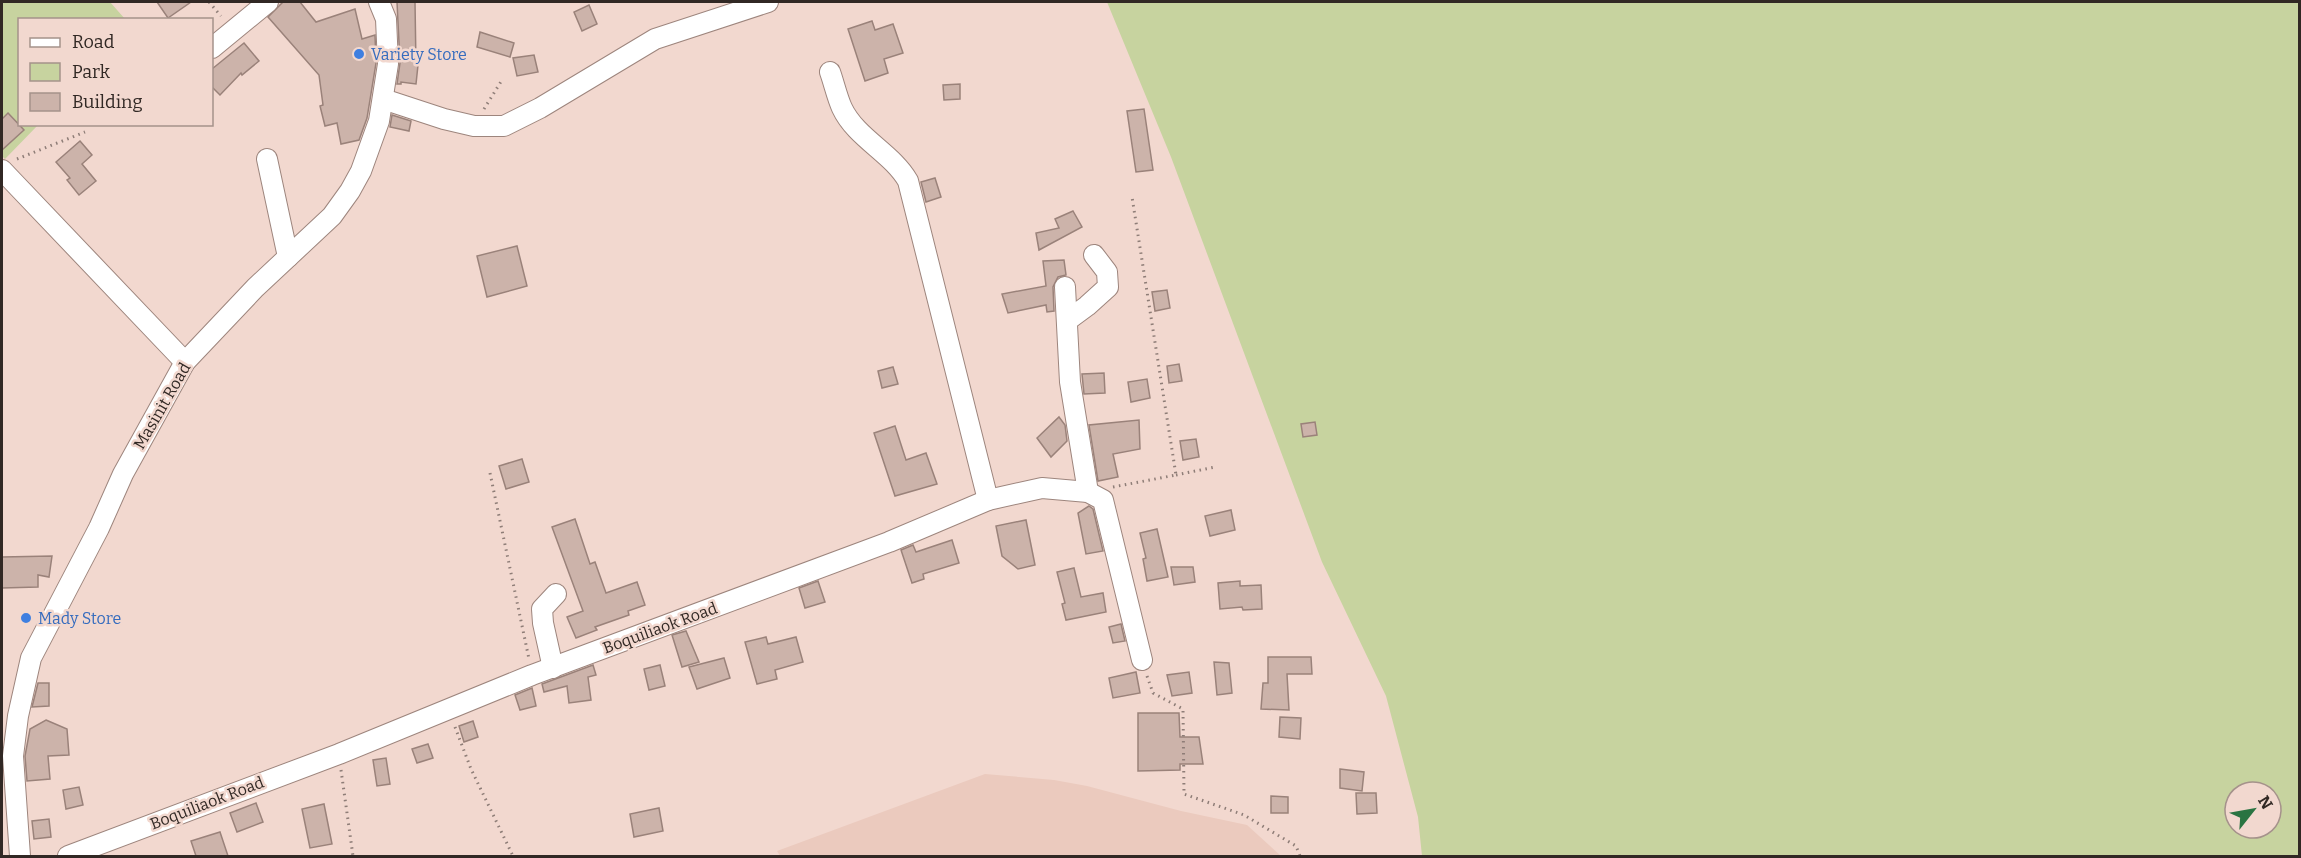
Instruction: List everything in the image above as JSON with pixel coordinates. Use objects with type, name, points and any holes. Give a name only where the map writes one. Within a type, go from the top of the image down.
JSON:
[{"type":"street","points":[[213,47],[268,2]]},
{"type":"street","name":"Masinit Road","points":[[20,856],[13,756],[26,675],[36,648],[123,474],[185,362],[255,288],[332,216],[361,171],[372,142],[383,99],[388,64],[386,20],[379,2]]},
{"type":"street","points":[[383,99],[444,119],[474,126],[504,126],[540,108],[655,39],[768,2]]},
{"type":"street","points":[[830,72],[842,109],[870,142],[901,169],[908,181],[988,500]]},
{"type":"street","points":[[267,159],[288,257]]},
{"type":"street","points":[[7,166],[185,362]]},
{"type":"street","points":[[1068,320],[1108,287],[1107,272],[1094,255]]},
{"type":"street","points":[[1065,287],[1070,382],[1088,492],[1103,500],[1142,660]]},
{"type":"street","name":"Boquiliaok Road","points":[[68,856],[339,754],[532,675],[890,542],[988,500],[1042,488],[1088,492]]},
{"type":"street","points":[[553,668],[542,609],[556,594]]},
{"type":"path","points":[[474,126],[502,80]]},
{"type":"path","points":[[7,166],[85,132]]},
{"type":"path","points":[[1132,197],[1176,475]]},
{"type":"path","points":[[1088,492],[1215,467]]},
{"type":"path","points":[[490,472],[532,675]]},
{"type":"path","points":[[1142,660],[1153,693],[1183,709],[1184,794],[1244,815],[1296,846],[1300,856]]},
{"type":"path","points":[[447,708],[471,770],[513,856]]},
{"type":"path","points":[[339,754],[353,856]]},
{"type":"shaded area","points":[[985,774],[1054,780],[1087,786],[1181,811],[1247,825],[1281,856],[780,856],[777,851]]},
{"type":"green space","points":[[2,2],[110,2],[124,18],[18,18],[18,126],[37,126],[5,159],[2,156]]},
{"type":"green space","points":[[1107,2],[2299,2],[2299,856],[1422,856],[1418,817],[1386,696],[1322,562],[1171,157]]},
{"type":"building","points":[[157,2],[191,2],[168,18]]},
{"type":"building","points":[[283,2],[300,2],[316,22],[355,9],[362,39],[375,35],[376,63],[367,118],[359,140],[341,144],[337,123],[325,126],[320,106],[323,105],[319,75],[268,17]]},
{"type":"building","points":[[397,2],[415,2],[416,65],[418,65],[416,84],[401,82],[397,84],[400,63]]},
{"type":"building","points":[[589,5],[597,24],[582,31],[574,12]]},
{"type":"building","points":[[872,21],[875,30],[893,24],[903,53],[884,59],[888,73],[865,81],[848,29]]},
{"type":"building","points":[[480,32],[514,43],[510,57],[477,47]]},
{"type":"building","points":[[244,43],[259,61],[242,75],[241,73],[220,95],[213,88],[213,68]]},
{"type":"building","points":[[534,55],[538,72],[517,76],[513,58]]},
{"type":"building","points":[[960,84],[960,99],[944,100],[943,85]]},
{"type":"building","points":[[1144,109],[1153,170],[1136,172],[1127,111]]},
{"type":"building","points":[[8,113],[24,130],[2,150],[2,119]]},
{"type":"building","points":[[392,115],[411,121],[409,131],[390,127]]},
{"type":"building","points":[[80,141],[92,155],[82,164],[96,181],[79,195],[67,180],[70,178],[56,162]]},
{"type":"building","points":[[935,178],[941,197],[926,202],[921,182]]},
{"type":"building","points":[[1073,211],[1082,227],[1039,250],[1036,233],[1059,228],[1055,219]]},
{"type":"building","points":[[517,246],[527,286],[487,297],[477,256]]},
{"type":"building","points":[[1064,260],[1066,275],[1058,277],[1053,287],[1054,311],[1047,312],[1046,305],[1008,313],[1002,294],[1046,286],[1043,261]]},
{"type":"building","points":[[1167,290],[1170,308],[1155,311],[1152,292]]},
{"type":"building","points":[[1179,364],[1182,381],[1169,383],[1167,366]]},
{"type":"building","points":[[893,367],[898,384],[882,388],[878,371]]},
{"type":"building","points":[[1104,373],[1105,393],[1084,394],[1082,374]]},
{"type":"building","points":[[1147,379],[1150,398],[1131,402],[1128,382]]},
{"type":"building","points":[[1059,417],[1065,425],[1067,441],[1051,457],[1037,438]]},
{"type":"building","points":[[1139,420],[1140,449],[1113,454],[1118,477],[1098,481],[1089,425]]},
{"type":"building","points":[[1315,422],[1317,435],[1303,437],[1301,424]]},
{"type":"building","points":[[895,426],[906,460],[926,453],[937,484],[895,496],[874,433]]},
{"type":"building","points":[[1196,439],[1199,457],[1183,460],[1180,441]]},
{"type":"building","points":[[522,459],[529,482],[506,489],[499,466]]},
{"type":"building","points":[[1089,506],[1093,509],[1103,551],[1086,554],[1078,513]]},
{"type":"building","points":[[1231,510],[1235,530],[1210,536],[1205,516]]},
{"type":"building","points":[[575,519],[590,564],[595,562],[606,593],[637,582],[645,605],[628,611],[629,615],[595,627],[597,630],[576,638],[567,617],[583,611],[552,527]]},
{"type":"building","points":[[1026,520],[1035,565],[1018,569],[1002,556],[996,526]]},
{"type":"building","points":[[1157,529],[1168,577],[1147,581],[1143,559],[1146,558],[1140,533]]},
{"type":"building","points":[[952,540],[959,563],[923,574],[924,579],[912,583],[901,550],[913,545],[916,552]]},
{"type":"building","points":[[52,556],[49,577],[38,575],[38,587],[2,588],[2,557]]},
{"type":"building","points":[[1171,567],[1193,567],[1195,582],[1174,585]]},
{"type":"building","points":[[1074,568],[1081,597],[1103,593],[1106,612],[1066,620],[1062,604],[1065,603],[1057,572]]},
{"type":"building","points":[[818,581],[825,602],[805,608],[799,588]]},
{"type":"building","points":[[1240,581],[1240,586],[1261,585],[1262,609],[1243,610],[1242,607],[1220,609],[1218,583]]},
{"type":"building","points":[[1121,624],[1125,641],[1113,643],[1109,627]]},
{"type":"building","points":[[686,631],[699,662],[682,667],[672,635]]},
{"type":"building","points":[[766,637],[768,644],[796,637],[803,662],[775,670],[777,679],[757,684],[745,642]]},
{"type":"building","points":[[1268,657],[1311,657],[1312,674],[1287,674],[1289,710],[1261,709],[1263,683],[1268,683]]},
{"type":"building","points":[[724,658],[730,678],[697,689],[689,667]]},
{"type":"building","points":[[1214,662],[1229,663],[1232,693],[1217,695]]},
{"type":"building","points":[[593,665],[596,675],[588,677],[591,700],[569,703],[567,686],[544,692],[542,684]]},
{"type":"building","points":[[660,665],[665,686],[649,690],[644,669]]},
{"type":"building","points":[[1136,672],[1140,693],[1113,698],[1109,678]]},
{"type":"building","points":[[1189,672],[1192,693],[1172,696],[1167,675]]},
{"type":"building","points":[[38,683],[49,683],[49,706],[32,707]]},
{"type":"building","points":[[532,688],[536,706],[520,710],[515,695]]},
{"type":"building","points":[[1138,713],[1179,713],[1180,737],[1199,737],[1203,764],[1180,764],[1180,770],[1138,771]]},
{"type":"building","points":[[1280,717],[1301,718],[1300,739],[1279,737]]},
{"type":"building","points":[[46,720],[67,729],[69,755],[48,756],[50,779],[27,781],[25,756],[30,729]]},
{"type":"building","points":[[473,721],[478,737],[464,742],[459,726]]},
{"type":"building","points":[[428,744],[433,758],[417,763],[412,749]]},
{"type":"building","points":[[386,758],[390,784],[377,786],[373,760]]},
{"type":"building","points":[[1340,769],[1364,772],[1362,791],[1340,788]]},
{"type":"building","points":[[79,787],[83,805],[66,809],[63,790]]},
{"type":"building","points":[[1356,793],[1376,793],[1377,813],[1357,814]]},
{"type":"building","points":[[1271,796],[1288,797],[1288,813],[1271,813]]},
{"type":"building","points":[[256,803],[263,822],[237,832],[230,813]]},
{"type":"building","points":[[324,804],[332,844],[310,848],[302,809]]},
{"type":"building","points":[[659,808],[663,831],[634,837],[630,814]]},
{"type":"building","points":[[49,819],[51,837],[34,839],[32,821]]},
{"type":"building","points":[[220,832],[228,856],[196,856],[191,841]]},
{"type":"place","name":"Variety Store","points":[[359,54]]},
{"type":"place","name":"Mady Store","points":[[26,618]]}]
